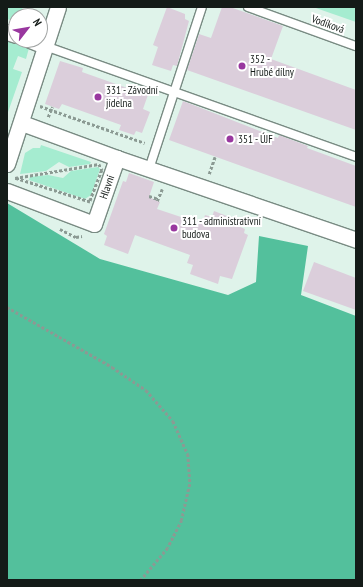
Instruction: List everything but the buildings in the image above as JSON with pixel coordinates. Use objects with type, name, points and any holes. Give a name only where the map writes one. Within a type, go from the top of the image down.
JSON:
[{"type":"street","points":[[48,37],[58,7]]},
{"type":"street","points":[[7,164],[22,123],[44,48]]},
{"type":"street","points":[[22,123],[117,158],[356,240]]},
{"type":"street","name":"Hlavní","points":[[7,191],[94,224],[117,158]]},
{"type":"lane","points":[[149,169],[202,7]]},
{"type":"lane","name":"Vodíková","points":[[248,7],[356,46]]},
{"type":"lane","points":[[48,47],[356,157]]},
{"type":"path","points":[[40,98],[37,105],[51,108],[126,134],[146,143]]},
{"type":"path","points":[[208,179],[215,157]]},
{"type":"path","points":[[99,164],[102,170],[90,202],[15,178],[99,164]]},
{"type":"path","points":[[149,196],[158,199]]},
{"type":"path","points":[[7,307],[112,367],[146,390],[173,421],[188,454],[190,484],[182,520],[168,548],[141,580]]},
{"type":"green space","points":[[7,7],[23,7],[8,8],[7,19]]},
{"type":"green space","points":[[313,7],[356,7],[356,22]]},
{"type":"green space","points":[[7,40],[8,48],[29,48],[26,59],[18,56],[13,69],[22,72],[7,115]]},
{"type":"green space","points":[[41,145],[91,162],[90,164],[69,167],[59,162],[46,171],[20,174],[25,153],[33,148],[40,148]]},
{"type":"green space","points":[[98,167],[100,169],[91,195],[85,199],[29,180],[30,177],[48,175],[63,178],[71,171]]},
{"type":"green space","points":[[7,203],[100,259],[228,295],[256,282],[259,236],[308,246],[301,295],[356,316],[356,580],[7,580]]},
{"type":"place","name":"352 - Hrubé dílny","points":[[242,66]]},
{"type":"place","name":"331 - Závodní jídelna","points":[[98,97]]},
{"type":"place","name":"351 - ÚJF","points":[[230,139]]},
{"type":"place","name":"311 - administrativní budova","points":[[174,228]]}]
